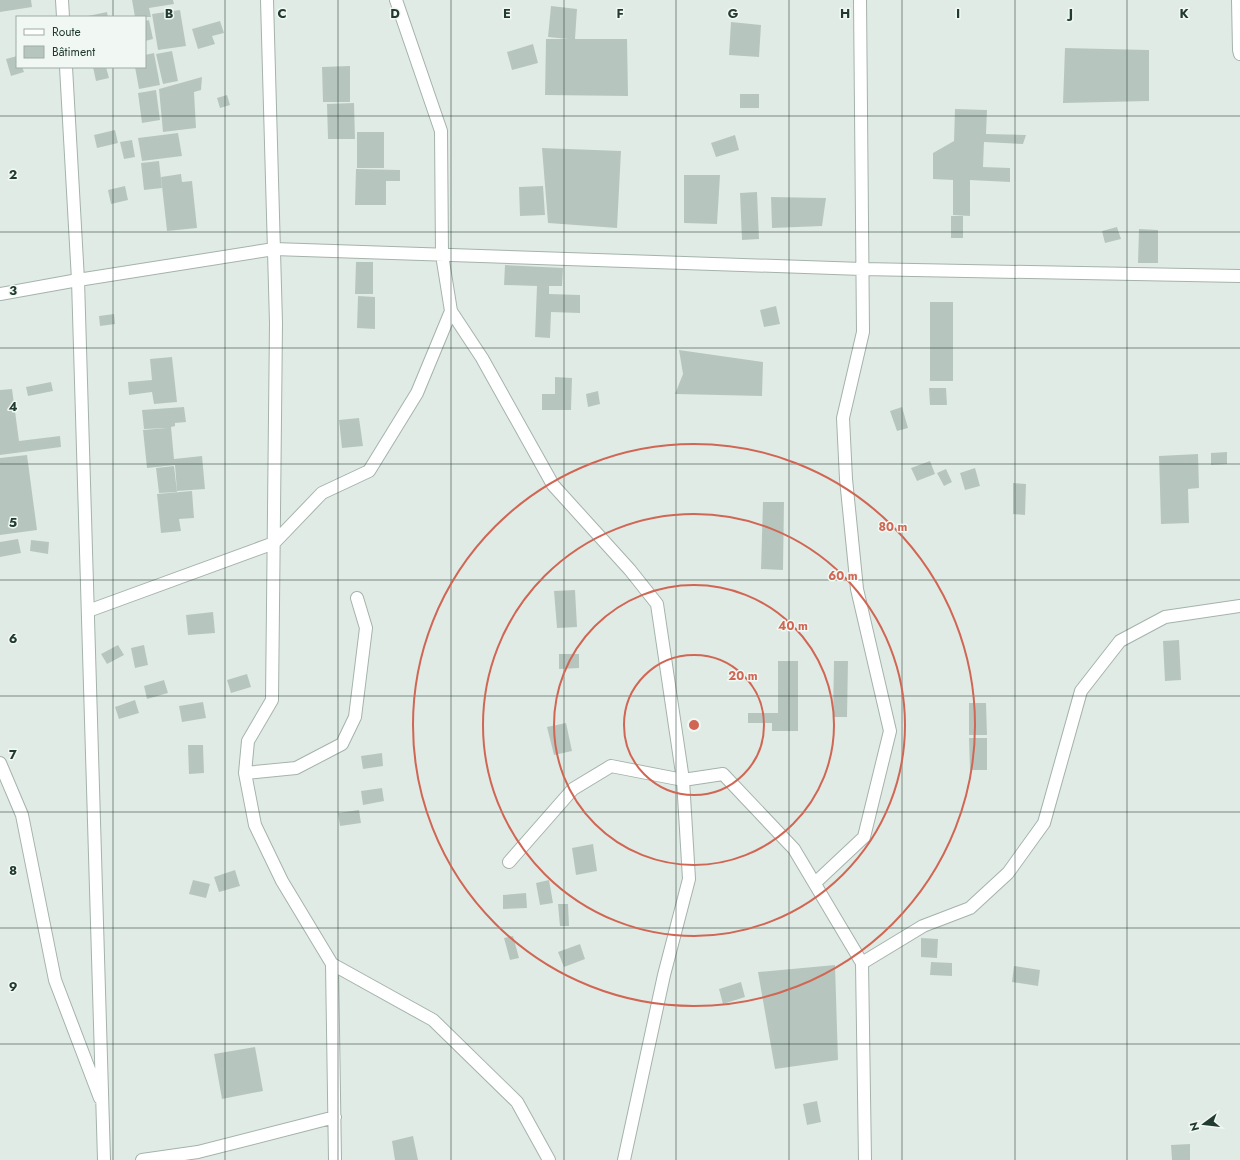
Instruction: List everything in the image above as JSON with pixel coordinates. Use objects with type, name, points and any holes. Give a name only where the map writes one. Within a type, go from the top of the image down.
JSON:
[{"type":"street","points":[[62,0],[63,16]]},
{"type":"street","points":[[267,0],[276,323],[272,700],[248,741],[245,773],[255,825],[282,881],[332,964],[433,1020],[517,1102],[549,1160]]},
{"type":"street","points":[[396,0],[441,131],[442,254],[451,311],[482,358],[553,485],[630,570],[657,604],[683,780],[690,879],[664,975],[624,1160]]},
{"type":"street","points":[[815,883],[864,837],[890,731],[857,589],[846,479],[843,418],[863,332],[860,0]]},
{"type":"street","points":[[1238,0],[1238,50],[1240,54]]},
{"type":"street","points":[[66,68],[78,280],[104,1160]]},
{"type":"street","points":[[0,294],[274,249],[862,269],[1240,276]]},
{"type":"street","points":[[88,611],[274,544],[322,493],[369,471],[417,393],[451,311]]},
{"type":"street","points":[[245,773],[296,768],[342,744],[355,717],[366,628],[357,598]]},
{"type":"street","points":[[862,963],[923,926],[970,908],[1008,873],[1044,823],[1081,691],[1120,641],[1165,617],[1240,606]]},
{"type":"street","points":[[0,763],[22,815],[55,980],[103,1107]]},
{"type":"street","points":[[509,862],[573,789],[611,766],[683,780],[723,774],[794,849],[862,963],[865,1160]]},
{"type":"street","points":[[332,964],[335,1160]]},
{"type":"street","points":[[142,1160],[198,1152],[335,1117]]},
{"type":"building","points":[[0,0],[31,0],[32,7],[0,12]]},
{"type":"building","points":[[132,0],[173,0],[174,4],[149,8],[151,17],[135,16]]},
{"type":"building","points":[[551,6],[577,9],[575,39],[627,39],[628,96],[545,95],[546,39],[568,39],[548,37]]},
{"type":"building","points":[[180,10],[186,46],[158,50],[152,14]]},
{"type":"building","points":[[107,12],[108,16],[88,16]]},
{"type":"building","points":[[149,20],[153,39],[146,41],[146,21]]},
{"type":"building","points":[[220,21],[224,33],[212,36],[215,44],[198,49],[192,29]]},
{"type":"building","points":[[731,22],[761,25],[759,57],[729,55]]},
{"type":"building","points":[[533,44],[538,63],[512,70],[507,52]]},
{"type":"building","points":[[1065,48],[1149,50],[1149,101],[1063,103]]},
{"type":"building","points":[[172,51],[178,81],[163,84],[156,54]]},
{"type":"building","points":[[154,53],[160,85],[139,89],[135,68],[146,68],[146,55]]},
{"type":"building","points":[[16,56],[16,68],[22,68],[24,72],[11,76],[6,59]]},
{"type":"building","points":[[350,66],[350,102],[323,102],[322,67]]},
{"type":"building","points":[[93,68],[106,68],[109,78],[96,81]]},
{"type":"building","points":[[202,77],[201,90],[194,92],[196,128],[163,132],[159,89]]},
{"type":"building","points":[[156,90],[160,120],[142,123],[138,93]]},
{"type":"building","points":[[740,94],[759,94],[759,108],[740,108]]},
{"type":"building","points":[[227,95],[230,105],[220,108],[217,98]]},
{"type":"building","points":[[354,103],[355,139],[328,139],[327,104]]},
{"type":"building","points":[[955,109],[987,110],[986,134],[1026,135],[1023,144],[984,142],[983,167],[1010,168],[1010,182],[970,180],[970,216],[953,215],[953,180],[933,179],[933,153],[954,141]]},
{"type":"building","points":[[115,130],[118,143],[97,148],[94,135]]},
{"type":"building","points":[[357,132],[384,132],[384,168],[357,168]]},
{"type":"building","points":[[178,133],[182,156],[142,161],[138,138]]},
{"type":"building","points":[[735,135],[739,150],[716,157],[711,143]]},
{"type":"building","points":[[132,140],[135,157],[124,159],[120,142]]},
{"type":"building","points":[[542,148],[621,151],[617,228],[548,223]]},
{"type":"building","points":[[159,161],[162,188],[144,190],[141,163]]},
{"type":"building","points":[[356,169],[400,170],[400,181],[386,181],[386,205],[355,205]]},
{"type":"building","points":[[181,174],[182,182],[192,181],[197,228],[167,231],[161,177]]},
{"type":"building","points":[[684,175],[720,175],[717,224],[684,223]]},
{"type":"building","points":[[125,186],[128,200],[111,204],[108,190]]},
{"type":"building","points":[[543,186],[545,215],[520,216],[519,187]]},
{"type":"building","points":[[757,192],[759,239],[742,240],[740,193]]},
{"type":"building","points":[[771,197],[826,198],[822,226],[772,228]]},
{"type":"building","points":[[951,216],[963,216],[963,238],[951,238]]},
{"type":"building","points":[[1117,227],[1121,239],[1105,243],[1102,231]]},
{"type":"building","points":[[1139,229],[1158,230],[1158,263],[1138,263]]},
{"type":"building","points":[[356,262],[373,262],[373,294],[355,294]]},
{"type":"building","points":[[505,265],[563,268],[562,286],[549,286],[549,294],[580,295],[580,313],[551,312],[550,338],[535,337],[537,286],[504,285]]},
{"type":"building","points":[[358,296],[375,297],[375,329],[357,328]]},
{"type":"building","points":[[930,302],[953,302],[953,381],[930,381]]},
{"type":"building","points":[[776,306],[780,324],[764,327],[760,310]]},
{"type":"building","points":[[114,314],[115,324],[100,326],[99,316]]},
{"type":"building","points":[[679,350],[763,362],[762,396],[675,394],[683,374]]},
{"type":"building","points":[[172,357],[177,402],[154,404],[152,392],[129,395],[128,382],[152,380],[150,359]]},
{"type":"building","points":[[555,377],[572,378],[571,410],[542,410],[542,394],[555,394]]},
{"type":"building","points":[[51,382],[53,391],[28,396],[26,387]]},
{"type":"building","points":[[929,388],[946,388],[947,405],[930,405]]},
{"type":"building","points":[[12,389],[19,441],[60,436],[61,447],[0,455],[0,390]]},
{"type":"building","points":[[598,391],[600,404],[588,407],[586,394]]},
{"type":"building","points":[[184,407],[186,422],[175,423],[175,426],[171,427],[174,459],[202,456],[205,489],[177,491],[175,465],[147,468],[143,430],[167,428],[144,429],[142,410]]},
{"type":"building","points":[[902,407],[908,428],[897,431],[890,411]]},
{"type":"building","points":[[359,418],[363,446],[342,448],[339,420]]},
{"type":"building","points":[[1227,452],[1227,464],[1211,465],[1211,453]]},
{"type":"building","points":[[1198,454],[1199,488],[1188,489],[1189,523],[1161,524],[1159,456]]},
{"type":"building","points":[[27,455],[37,530],[0,535],[0,458]]},
{"type":"building","points":[[930,461],[935,474],[917,481],[911,468]]},
{"type":"building","points":[[174,466],[177,492],[159,493],[156,468]]},
{"type":"building","points":[[975,468],[980,486],[965,490],[960,473]]},
{"type":"building","points":[[946,469],[952,482],[944,486],[937,473]]},
{"type":"building","points":[[1013,483],[1026,484],[1025,515],[1013,514]]},
{"type":"building","points":[[192,491],[194,518],[179,519],[181,531],[161,533],[157,494]]},
{"type":"building","points":[[763,502],[784,502],[783,570],[761,569]]},
{"type":"building","points":[[18,539],[21,553],[0,557],[0,542]]},
{"type":"building","points":[[31,540],[49,542],[48,554],[30,551]]},
{"type":"building","points":[[575,590],[577,627],[557,628],[554,591]]},
{"type":"building","points":[[213,612],[215,633],[188,635],[186,615]]},
{"type":"building","points":[[1179,640],[1181,680],[1165,681],[1163,641]]},
{"type":"building","points":[[118,645],[124,655],[107,664],[101,654]]},
{"type":"building","points":[[144,645],[148,665],[135,668],[131,648]]},
{"type":"building","points":[[559,654],[579,654],[579,668],[559,669]]},
{"type":"building","points":[[778,661],[798,661],[798,731],[772,731],[772,723],[748,723],[748,713],[778,713]]},
{"type":"building","points":[[834,661],[848,661],[847,717],[833,717]]},
{"type":"building","points":[[247,674],[251,687],[231,693],[227,680]]},
{"type":"building","points":[[164,680],[168,693],[147,699],[144,686]]},
{"type":"building","points":[[135,700],[139,713],[119,719],[115,707]]},
{"type":"building","points":[[203,702],[206,718],[182,722],[179,706]]},
{"type":"building","points":[[969,703],[986,703],[987,735],[969,735]]},
{"type":"building","points":[[566,723],[572,751],[554,755],[547,727]]},
{"type":"building","points":[[969,738],[987,738],[987,770],[970,770]]},
{"type":"building","points":[[188,745],[203,745],[204,773],[189,774]]},
{"type":"building","points":[[382,753],[383,766],[363,769],[361,756]]},
{"type":"building","points":[[382,788],[384,801],[363,805],[361,791]]},
{"type":"building","points":[[359,810],[361,823],[340,826],[338,813]]},
{"type":"building","points":[[593,844],[597,871],[576,875],[572,848]]},
{"type":"building","points":[[235,870],[240,886],[219,892],[214,877]]},
{"type":"building","points":[[193,880],[210,884],[206,898],[189,894]]},
{"type":"building","points":[[549,880],[553,903],[540,905],[536,883]]},
{"type":"building","points":[[526,893],[527,908],[503,909],[503,895]]},
{"type":"building","points":[[558,904],[568,904],[569,926],[560,926]]},
{"type":"building","points":[[513,936],[519,958],[510,960],[504,938]]},
{"type":"building","points":[[921,938],[938,939],[937,958],[921,957]]},
{"type":"building","points":[[580,944],[585,959],[564,967],[558,952]]},
{"type":"building","points":[[931,962],[952,963],[952,976],[930,975]]},
{"type":"building","points":[[835,965],[838,1060],[775,1069],[758,972]]},
{"type":"building","points":[[1014,966],[1040,970],[1038,986],[1012,982]]},
{"type":"building","points":[[741,982],[745,997],[723,1004],[719,989]]},
{"type":"building","points":[[255,1047],[263,1091],[222,1099],[214,1054]]},
{"type":"building","points":[[817,1101],[821,1122],[807,1125],[803,1104]]},
{"type":"building","points":[[413,1136],[418,1160],[395,1160],[392,1141]]},
{"type":"building","points":[[1190,1144],[1190,1160],[1172,1160],[1171,1145]]}]
